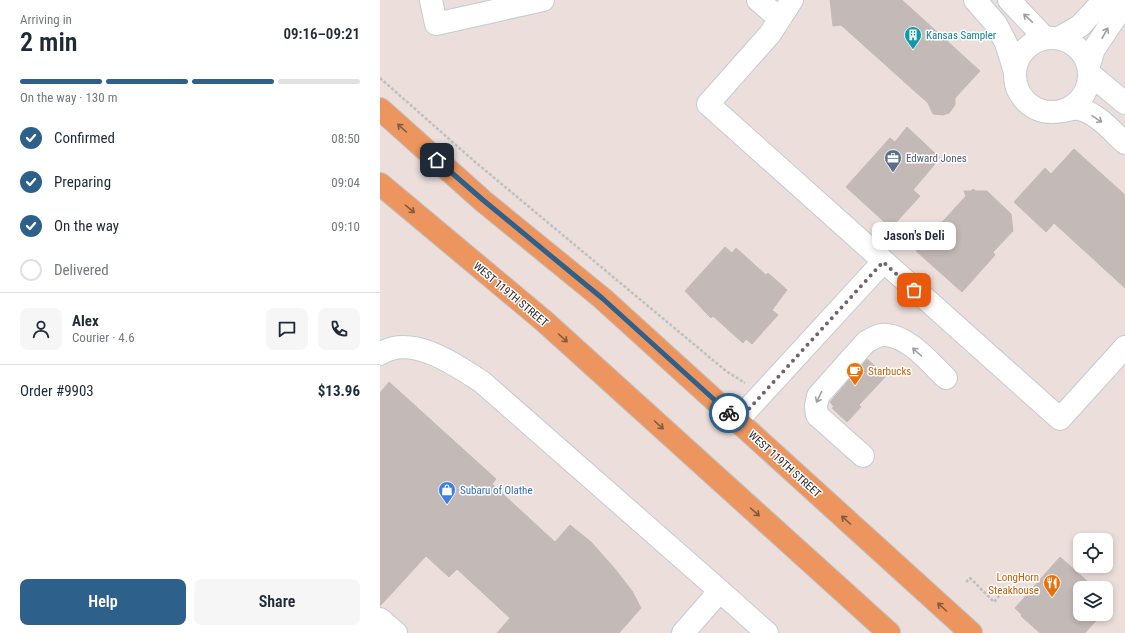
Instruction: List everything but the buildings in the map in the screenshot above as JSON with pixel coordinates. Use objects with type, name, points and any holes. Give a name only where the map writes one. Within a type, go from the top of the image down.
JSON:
[{"type":"main road","name":"WEST 119TH STREET","points":[[380,109],[483,200],[602,298],[971,633]]},
{"type":"main road","name":"WEST 119TH STREET","points":[[380,184],[544,321],[889,633]]},
{"type":"street","points":[[430,0],[436,24],[543,0]]},
{"type":"street","points":[[758,0],[780,19]]},
{"type":"street","points":[[792,0],[770,34],[708,104],[1060,419],[1125,347]]},
{"type":"street","points":[[975,0],[996,24],[1006,43],[1020,95],[1029,104],[1039,110],[1051,112],[1078,109],[1102,122],[1125,143]]},
{"type":"street","points":[[1009,0],[1052,38],[1071,42],[1081,51],[1090,69],[1125,103]]},
{"type":"street","points":[[1014,72],[1017,60],[1024,50],[1034,42],[1052,38],[1080,26],[1104,0]]},
{"type":"street","points":[[1063,111],[1074,106],[1082,97],[1088,86],[1094,49],[1125,3]]},
{"type":"street","points":[[738,421],[883,262]]},
{"type":"street","points":[[863,456],[818,415],[816,406],[818,396],[866,342],[876,337],[885,335],[897,338],[912,347],[946,378]]},
{"type":"street","points":[[380,354],[388,348],[417,348],[446,359],[482,382],[767,633]]},
{"type":"street","points":[[682,633],[720,591]]},
{"type":"street","points":[[380,619],[396,633]]},
{"type":"path","points":[[380,78],[474,161],[726,371],[747,384]]},
{"type":"path","points":[[966,582],[970,578],[994,602],[1003,591]]},
{"type":"way so far","points":[[729,413],[738,421],[883,262],[914,290]]},
{"type":"place","name":"Kansas Sampler","points":[[913,50]]},
{"type":"place","name":"Edward Jones","points":[[893,173]]},
{"type":"place","name":"Jason's Deli","points":[[914,290]]},
{"type":"place","name":"Starbucks","points":[[855,386]]},
{"type":"place","name":"Subaru of Olathe","points":[[447,505]]},
{"type":"place","name":"LongHorn Steakhouse","points":[[1052,598]]},
{"type":"route","points":[[437,160],[602,298],[729,413]]}]
